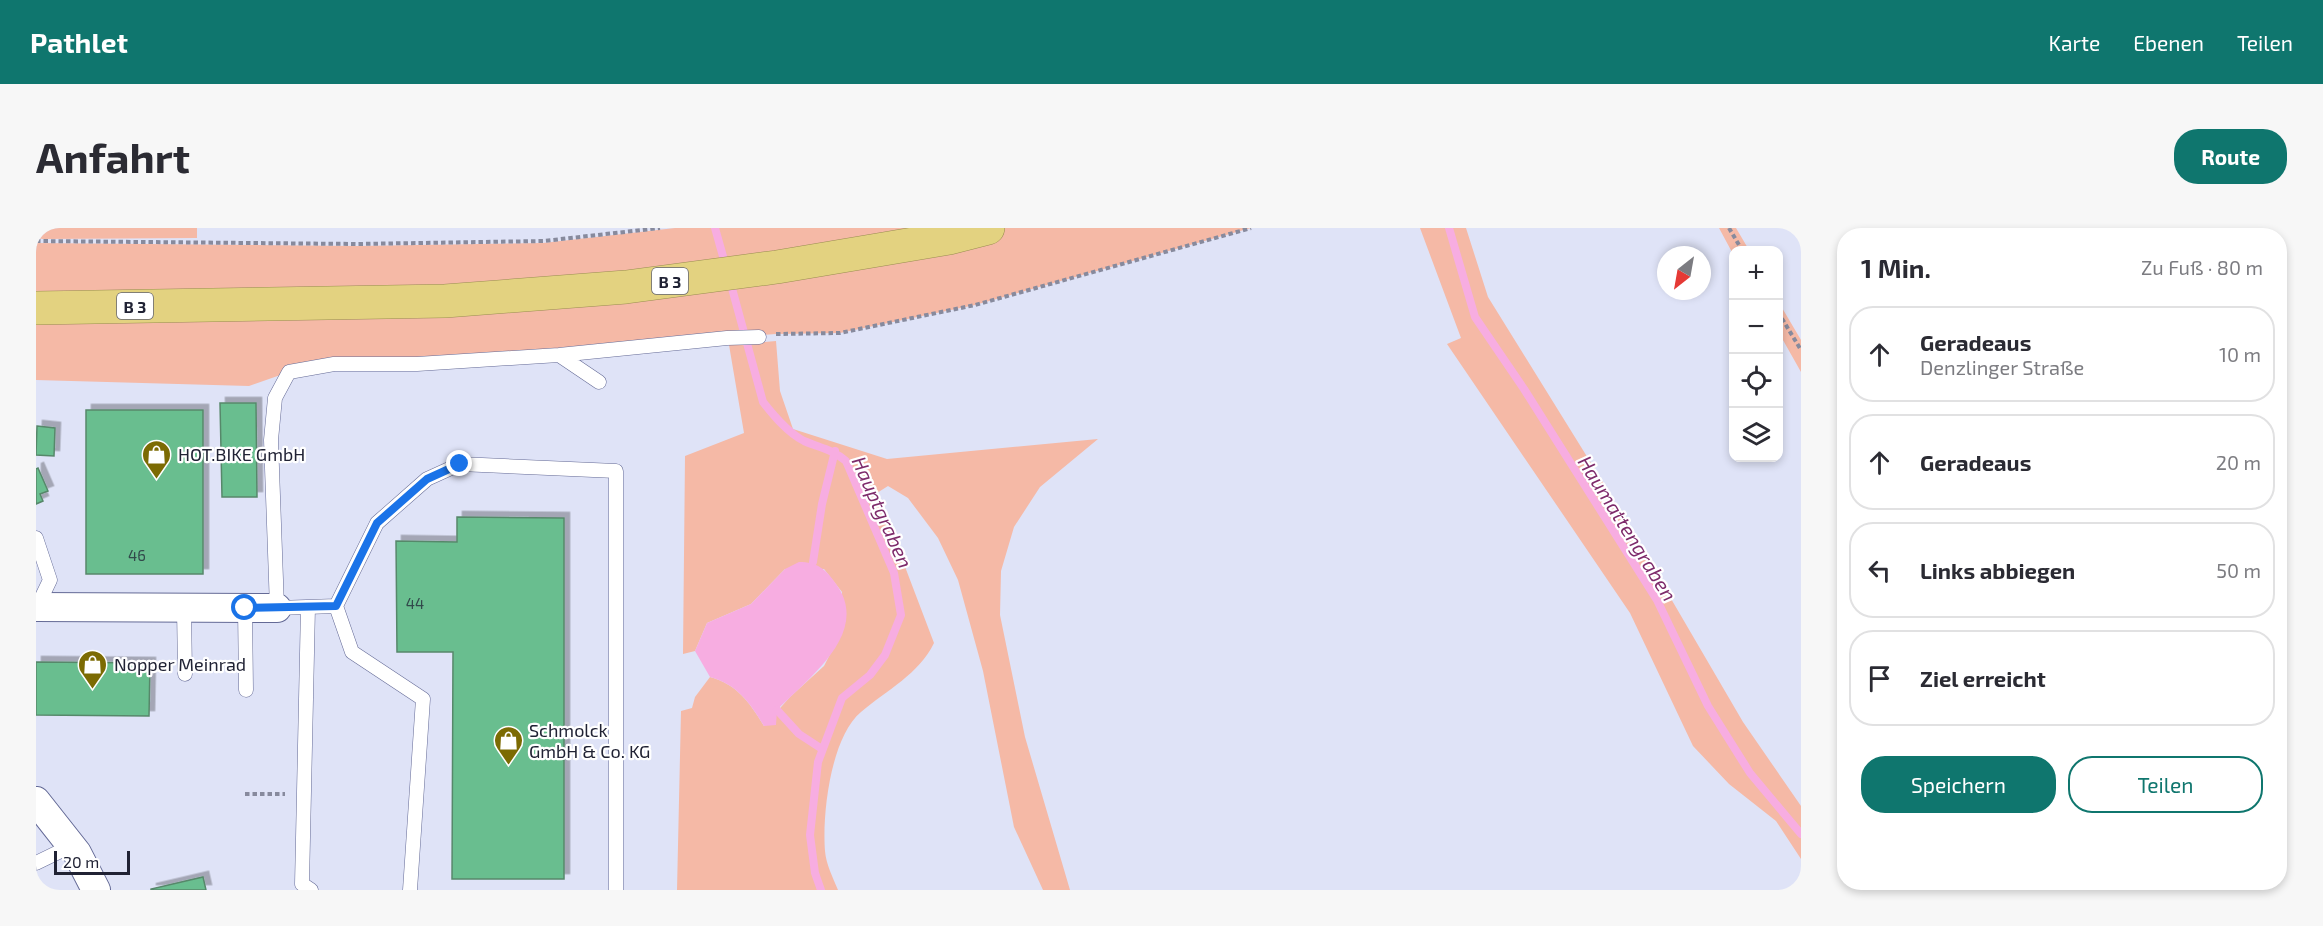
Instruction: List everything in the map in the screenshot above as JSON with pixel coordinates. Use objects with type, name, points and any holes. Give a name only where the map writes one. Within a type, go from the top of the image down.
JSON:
[{"type":"highway","name":"B 3","points":[[36,308],[445,301],[626,286],[777,267],[949,238],[988,228]]},
{"type":"street","points":[[37,607],[277,608]]},
{"type":"street","points":[[36,801],[72,846],[96,890]]},
{"type":"lane","points":[[336,606],[277,608],[271,440],[275,398],[289,372],[334,364],[417,364],[559,355],[727,338],[759,337]]},
{"type":"lane","points":[[559,355],[600,382]]},
{"type":"lane","points":[[410,890],[423,699],[352,652],[336,606],[377,523],[427,479],[460,464],[616,471],[616,890]]},
{"type":"lane","points":[[36,538],[50,580],[37,607]]},
{"type":"lane","points":[[308,607],[302,884],[311,890]]},
{"type":"lane","points":[[184,608],[185,674]]},
{"type":"lane","points":[[245,608],[246,690]]},
{"type":"lane","points":[[36,863],[72,846]]},
{"type":"path","points":[[36,241],[357,244],[544,240],[660,228]]},
{"type":"path","points":[[759,337],[776,334],[840,333],[965,308],[1251,228]]},
{"type":"path","points":[[1729,228],[1740,246]]},
{"type":"path","points":[[1783,319],[1801,350]]},
{"type":"path","points":[[245,794],[286,794]]},
{"type":"shaded area","points":[[36,228],[197,228],[197,238],[43,239],[36,238]]},
{"type":"shaded area","points":[[675,228],[1251,228],[975,305],[840,333],[776,334],[289,372],[249,386],[36,380],[36,243],[357,246],[543,243]]},
{"type":"shaded area","points":[[1420,228],[1466,228],[1488,297],[1604,484],[1743,722],[1801,806],[1801,859],[1776,821],[1729,784],[1693,746],[1630,613],[1447,344],[1461,338]]},
{"type":"shaded area","points":[[1719,228],[1736,228],[1747,246],[1729,247]]},
{"type":"shaded area","points":[[1783,309],[1801,340],[1801,372],[1783,340]]},
{"type":"shaded area","points":[[776,341],[780,391],[793,429],[887,459],[1098,439],[1040,487],[1014,527],[1001,571],[1000,615],[1025,737],[1070,890],[1043,890],[1014,827],[983,671],[958,580],[938,538],[908,498],[888,486],[877,493],[934,643],[928,654],[911,673],[861,712],[842,739],[827,797],[824,835],[827,861],[838,890],[677,890],[681,711],[692,708],[695,697],[710,677],[728,684],[742,695],[764,726],[790,697],[824,666],[843,629],[842,592],[824,569],[785,569],[751,604],[707,623],[695,651],[683,654],[685,456],[744,433],[729,345]]},
{"type":"shaded area","points":[[799,562],[816,565],[825,570],[836,584],[845,602],[846,620],[841,637],[831,654],[777,710],[776,725],[764,726],[742,696],[728,684],[710,677],[695,651],[707,623],[751,604],[785,569]]},
{"type":"building","points":[[220,403],[256,403],[257,497],[222,497]]},
{"type":"building","points":[[86,410],[203,410],[203,574],[86,574]]},
{"type":"building","points":[[37,426],[55,428],[54,456],[36,455]]},
{"type":"building","points":[[38,468],[48,491],[40,494],[43,501],[36,504],[36,469]]},
{"type":"building","name":"Schmolck GmbH & Co. KG","points":[[457,517],[564,518],[564,879],[452,879],[453,652],[397,652],[396,541],[457,542]]},
{"type":"building","name":"Nopper Meinrad","points":[[36,662],[150,663],[149,716],[36,715]]},
{"type":"building","points":[[203,877],[206,890],[151,890],[151,889]]},
{"type":"waterway","points":[[715,228],[726,267]]},
{"type":"waterway","name":"Haumattengraben","points":[[1449,228],[1475,317],[1524,389],[1657,600],[1708,706],[1750,773],[1801,834]]},
{"type":"waterway","name":"Hauptgraben","points":[[730,281],[763,402],[792,434],[831,451],[846,461],[894,573],[901,615],[885,655],[870,675],[842,698],[818,762],[810,835],[815,873],[821,890]]},
{"type":"waterway","points":[[813,562],[822,504],[835,451]]},
{"type":"waterway","points":[[777,710],[799,734],[822,749]]},
{"type":"place","name":"HOT.BIKE GmbH","points":[[157,480]]},
{"type":"place","name":"Nopper Meinrad","points":[[93,690]]},
{"type":"place","name":"Schmolck GmbH & Co. KG","points":[[508,766]]},
{"type":"route","points":[[245,608],[336,606],[377,523],[427,479],[460,464]]}]
